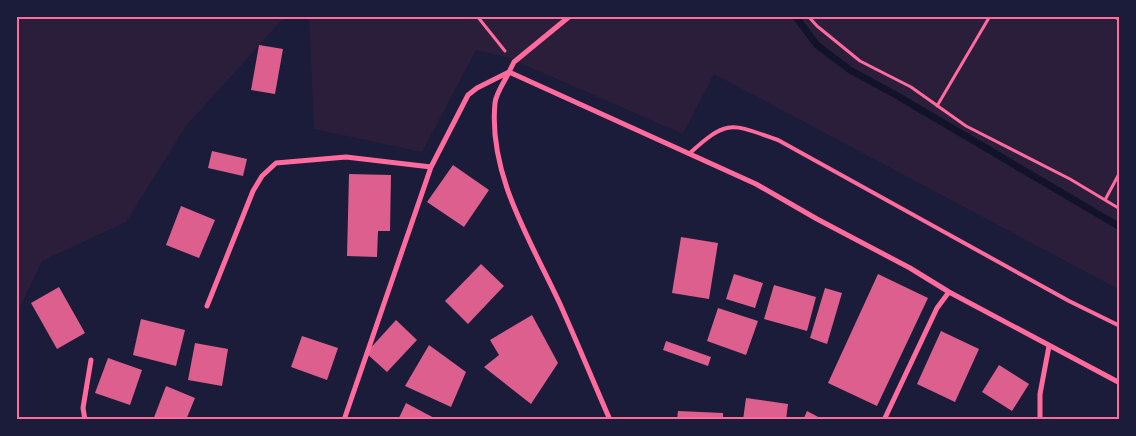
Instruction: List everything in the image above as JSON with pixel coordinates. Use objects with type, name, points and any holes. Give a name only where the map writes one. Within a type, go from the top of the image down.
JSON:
[{"type":"street","points":[[570,16],[514,62],[495,101],[496,137],[502,175],[534,252],[560,304],[610,420]]},
{"type":"street","points":[[509,72],[756,184],[816,219],[910,268],[949,292],[1120,383]]},
{"type":"street","points":[[344,420],[430,167],[468,95],[477,88],[509,72]]},
{"type":"street","points":[[207,306],[253,191],[262,176],[276,163],[346,157],[430,167]]},
{"type":"street","points":[[884,420],[937,308],[949,292]]},
{"type":"street","points":[[1040,420],[1040,394],[1049,346]]},
{"type":"street","points":[[85,420],[83,408],[91,360]]},
{"type":"lane","points":[[690,154],[708,136],[724,128],[741,127],[778,140],[1070,301],[1120,326]]},
{"type":"path","points":[[477,16],[514,62]]},
{"type":"path","points":[[808,16],[817,26],[860,61],[911,87],[966,126],[1055,171],[1120,208]]},
{"type":"path","points":[[937,106],[990,16]]},
{"type":"path","points":[[1113,16],[1120,20]]},
{"type":"path","points":[[1105,200],[1120,172]]},
{"type":"shaded area","points":[[16,16],[294,16],[281,21],[186,126],[126,222],[42,261],[19,309],[16,311]]},
{"type":"shaded area","points":[[309,16],[1120,16],[1120,290],[714,74],[683,134],[509,58],[476,50],[422,152],[314,129]]},
{"type":"building","points":[[259,45],[283,49],[275,94],[251,90]]},
{"type":"building","points":[[212,151],[247,159],[243,176],[208,168]]},
{"type":"building","points":[[453,165],[489,190],[464,227],[427,202]]},
{"type":"building","points":[[349,174],[391,175],[390,231],[378,231],[377,257],[347,256]]},
{"type":"building","points":[[181,206],[215,220],[199,258],[166,245]]},
{"type":"building","points":[[681,237],[718,243],[709,299],[672,293]]},
{"type":"building","points":[[481,264],[504,286],[468,324],[445,301]]},
{"type":"building","points":[[734,274],[763,283],[755,308],[726,299]]},
{"type":"building","points":[[878,274],[928,298],[877,406],[828,383]]},
{"type":"building","points":[[774,285],[816,297],[807,331],[764,319]]},
{"type":"building","points":[[59,287],[85,333],[57,349],[31,303]]},
{"type":"building","points":[[825,288],[842,293],[827,344],[810,338]]},
{"type":"building","points":[[718,308],[758,321],[746,355],[707,341]]},
{"type":"building","points":[[532,315],[558,363],[531,404],[484,367],[499,355],[490,340]]},
{"type":"building","points":[[141,319],[185,330],[176,366],[133,355]]},
{"type":"building","points":[[396,320],[417,340],[387,372],[366,353]]},
{"type":"building","points":[[941,331],[979,349],[955,402],[917,384]]},
{"type":"building","points":[[302,336],[338,348],[327,380],[291,367]]},
{"type":"building","points":[[666,341],[711,357],[708,366],[663,350]]},
{"type":"building","points":[[195,343],[228,349],[222,386],[188,380]]},
{"type":"building","points":[[429,345],[466,372],[451,407],[405,386]]},
{"type":"building","points":[[108,358],[142,370],[130,405],[95,393]]},
{"type":"building","points":[[999,365],[1029,384],[1012,411],[982,392]]},
{"type":"building","points":[[166,386],[195,398],[186,420],[153,420]]},
{"type":"building","points":[[746,398],[788,404],[786,420],[743,420]]},
{"type":"building","points":[[406,403],[438,420],[398,420]]},
{"type":"building","points":[[678,411],[723,413],[723,420],[677,420]]},
{"type":"building","points":[[807,411],[824,420],[803,420]]},
{"type":"waterway","points":[[795,16],[817,45],[850,70],[896,95],[1120,227]]}]
